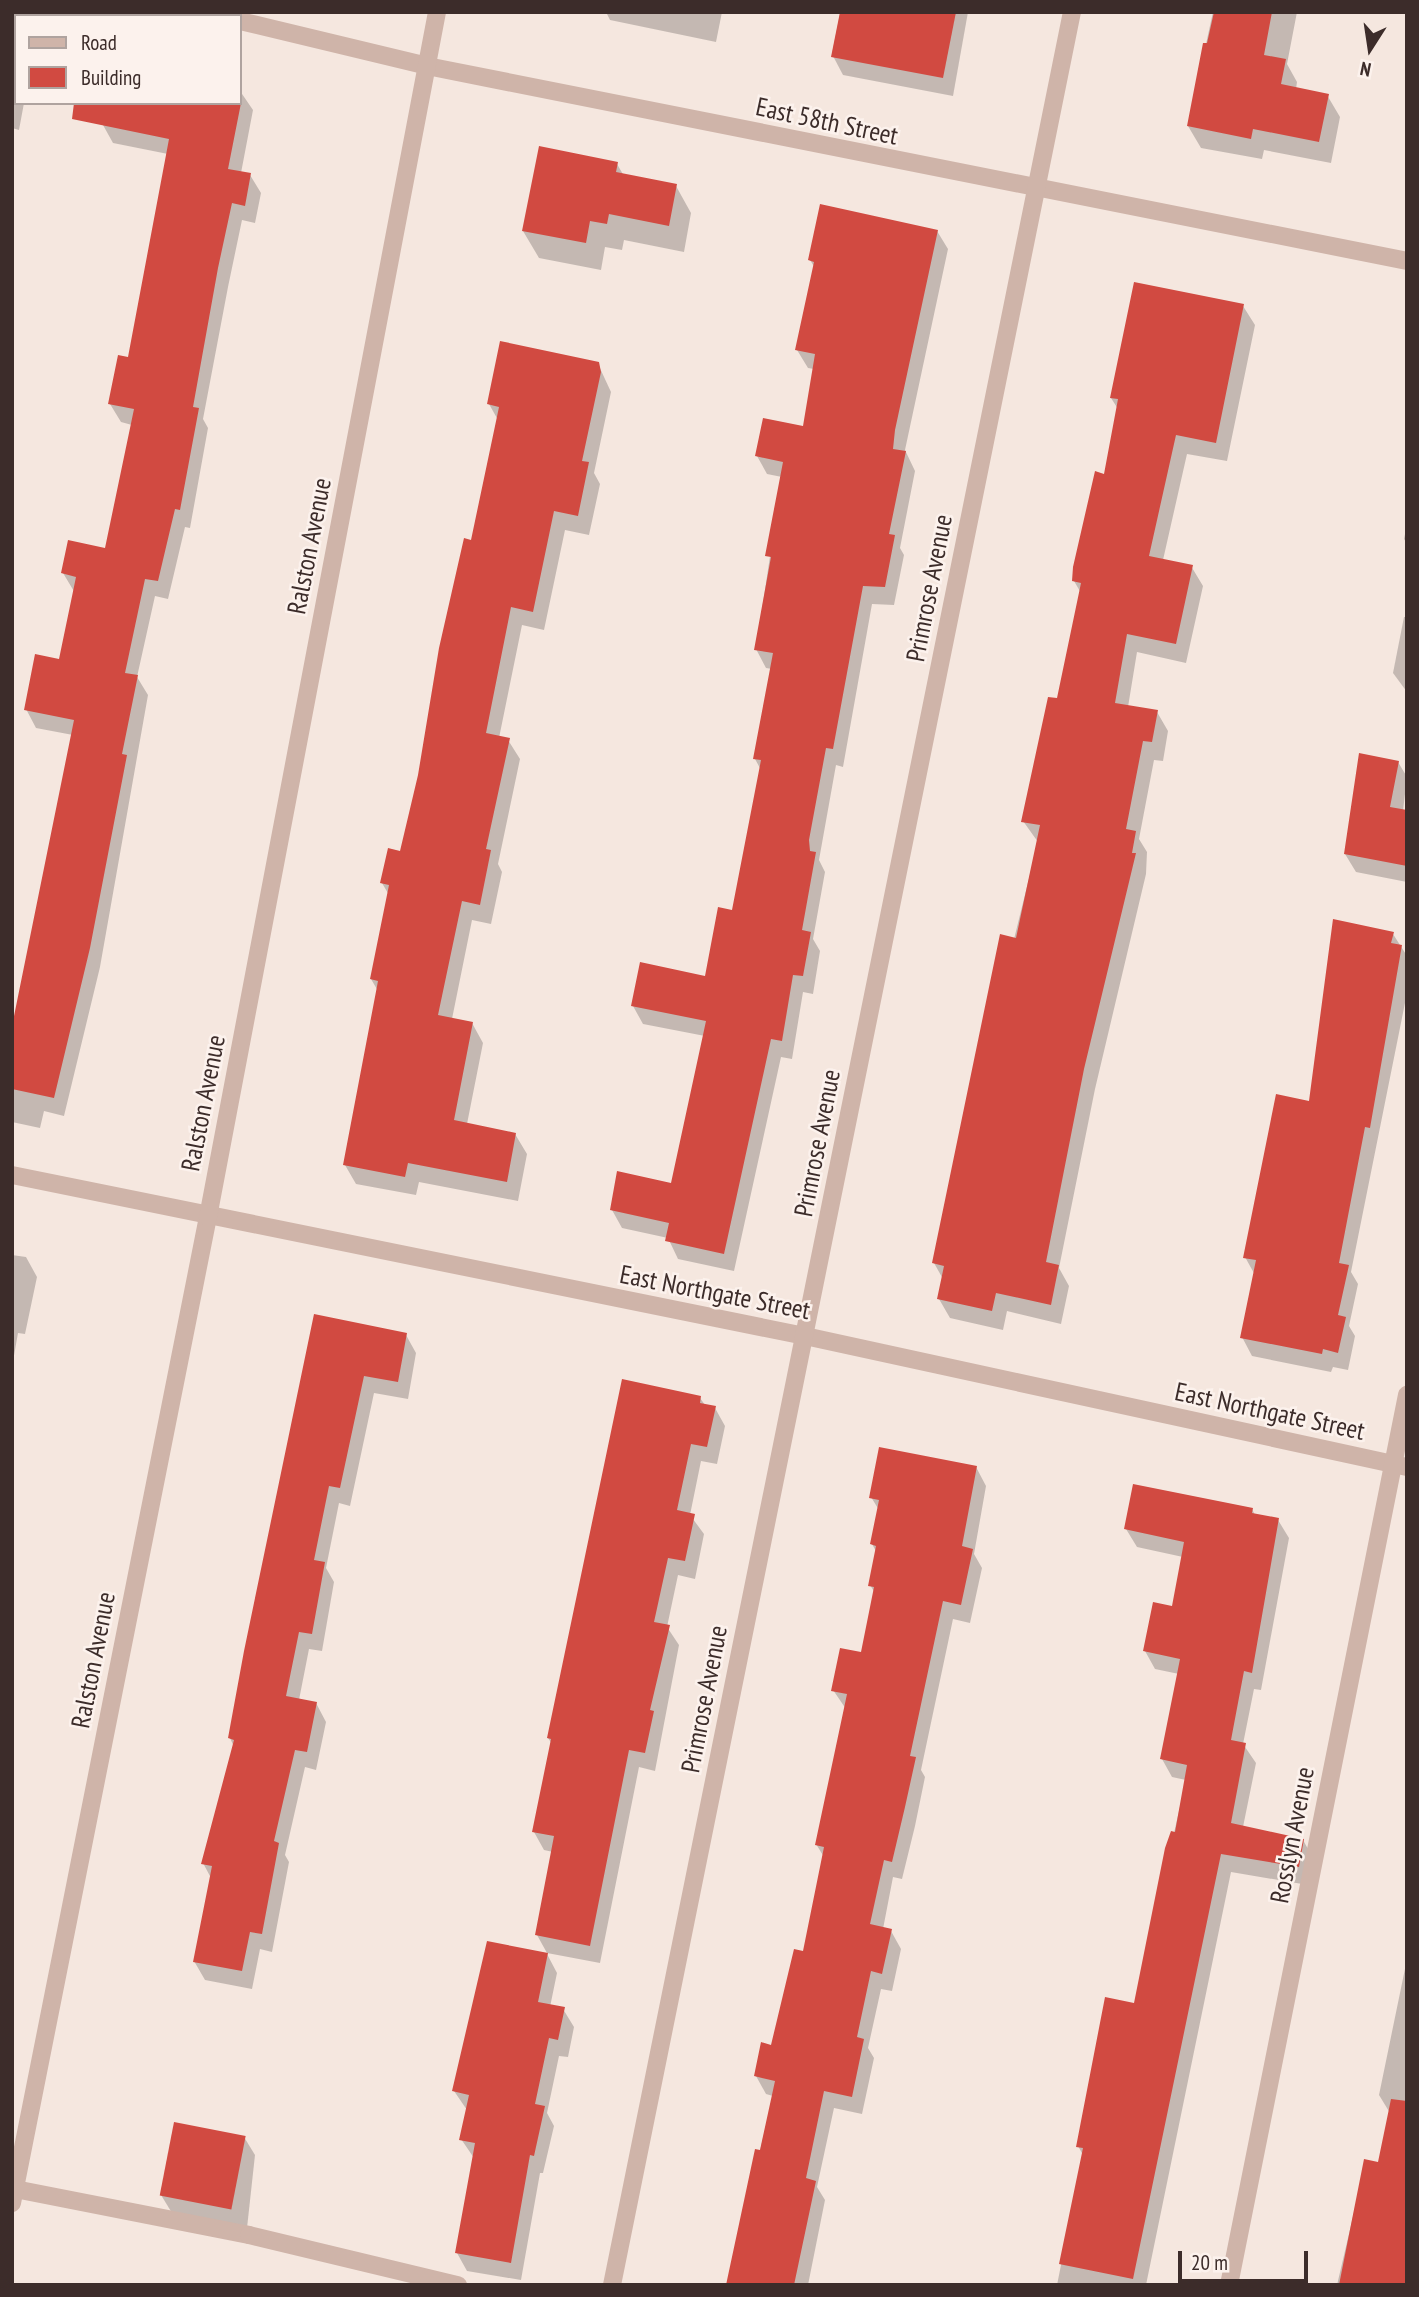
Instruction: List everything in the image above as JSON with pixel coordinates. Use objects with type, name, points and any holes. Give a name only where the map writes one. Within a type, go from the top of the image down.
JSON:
[{"type":"street","name":"Ralston Avenue","points":[[14,2196],[208,1217],[437,12]]},
{"type":"street","name":"Primrose Avenue","points":[[612,2285],[1072,12]]},
{"type":"street","name":"East 58th Street","points":[[242,21],[427,66],[1036,191],[1407,261]]},
{"type":"street","name":"East Northgate Street","points":[[12,1175],[208,1217],[805,1336],[1400,1466]]},
{"type":"street","name":"Rosslyn Avenue","points":[[1229,2285],[1400,1466],[1407,1395]]},
{"type":"street","points":[[14,2196],[249,2235],[458,2285]]},
{"type":"building","points":[[840,12],[956,12],[943,78],[831,57]]},
{"type":"building","points":[[1214,12],[1272,12],[1264,55],[1286,59],[1281,84],[1329,94],[1319,142],[1253,129],[1251,139],[1187,126],[1203,43],[1207,43]]},
{"type":"building","points":[[74,105],[241,105],[228,169],[251,173],[245,206],[232,203],[218,268],[193,407],[199,408],[180,510],[175,509],[158,581],[145,579],[125,673],[138,675],[122,754],[127,755],[90,948],[54,1098],[12,1089],[12,1026],[74,720],[24,710],[35,654],[59,659],[76,577],[61,573],[68,540],[105,548],[134,409],[108,404],[118,355],[128,357],[169,139],[72,119]]},
{"type":"building","points":[[539,146],[618,162],[616,172],[677,184],[669,226],[609,214],[607,224],[590,221],[586,243],[522,231]]},
{"type":"building","points":[[820,204],[938,230],[895,430],[893,449],[906,451],[889,534],[895,535],[885,587],[863,586],[833,749],[826,748],[809,840],[810,851],[816,852],[802,930],[811,932],[803,976],[793,975],[782,1041],[771,1039],[724,1254],[665,1241],[669,1223],[610,1210],[617,1171],[671,1183],[706,1021],[631,1006],[640,962],[705,976],[718,907],[732,910],[761,760],[753,759],[773,653],[754,650],[771,557],[765,556],[783,462],[755,456],[763,418],[803,426],[815,354],[795,350],[814,262],[808,260]]},
{"type":"building","points":[[1134,282],[1244,304],[1216,443],[1176,435],[1149,556],[1193,565],[1176,644],[1127,634],[1115,703],[1158,710],[1152,742],[1143,741],[1126,829],[1136,831],[1132,853],[1136,853],[1084,1069],[1046,1262],[1059,1265],[1051,1305],[996,1293],[992,1311],[937,1299],[944,1266],[932,1263],[1000,934],[1016,938],[1040,825],[1021,822],[1048,697],[1057,698],[1081,583],[1072,581],[1073,567],[1095,471],[1104,474],[1118,399],[1110,398]]},
{"type":"building","points":[[500,341],[599,362],[601,372],[582,461],[589,462],[578,516],[554,511],[533,612],[511,607],[486,733],[510,738],[486,849],[491,850],[480,905],[462,901],[438,1015],[473,1022],[454,1120],[516,1133],[507,1182],[408,1163],[405,1177],[343,1165],[378,981],[370,979],[389,885],[380,883],[388,848],[400,851],[418,775],[439,648],[464,538],[471,540],[499,407],[487,404]]},
{"type":"building","points":[[1359,753],[1399,761],[1390,807],[1407,810],[1407,866],[1344,854]]},
{"type":"building","points":[[1333,919],[1394,932],[1391,943],[1402,945],[1370,1128],[1365,1127],[1339,1263],[1349,1265],[1338,1315],[1346,1317],[1338,1353],[1323,1349],[1322,1354],[1240,1338],[1256,1260],[1243,1258],[1276,1094],[1309,1101]]},
{"type":"building","points":[[314,1314],[407,1333],[398,1382],[364,1376],[340,1488],[329,1486],[314,1560],[325,1562],[312,1634],[299,1632],[286,1696],[317,1702],[307,1752],[295,1750],[274,1841],[279,1843],[262,1934],[250,1932],[242,1971],[193,1962],[212,1866],[201,1864],[234,1740],[228,1738],[244,1651]]},
{"type":"building","points":[[622,1379],[701,1396],[700,1403],[716,1406],[707,1447],[691,1444],[677,1510],[695,1514],[685,1561],[668,1558],[654,1622],[670,1625],[650,1710],[654,1711],[645,1753],[629,1750],[590,1946],[535,1935],[554,1836],[532,1832],[551,1739],[547,1738]]},
{"type":"building","points":[[879,1447],[977,1466],[962,1546],[973,1549],[961,1605],[943,1601],[910,1756],[916,1757],[905,1807],[892,1862],[884,1860],[870,1924],[892,1929],[882,1974],[871,1971],[857,2037],[864,2039],[852,2097],[824,2091],[806,2178],[816,2181],[794,2285],[726,2285],[755,2149],[760,2150],[775,2081],[754,2076],[761,2042],[771,2045],[794,1949],[803,1951],[824,1847],[815,1845],[847,1694],[831,1691],[840,1648],[861,1652],[874,1587],[868,1586],[876,1546],[870,1544],[879,1500],[869,1498]]},
{"type":"building","points":[[1133,1484],[1253,1508],[1252,1513],[1279,1518],[1252,1673],[1244,1671],[1231,1740],[1246,1743],[1231,1823],[1304,1839],[1299,1867],[1221,1854],[1133,2279],[1059,2264],[1083,2148],[1076,2147],[1105,1997],[1134,2003],[1165,1848],[1171,1831],[1175,1832],[1187,1765],[1160,1759],[1180,1659],[1143,1651],[1153,1602],[1172,1606],[1184,1542],[1124,1529]]},
{"type":"building","points":[[487,1941],[548,1953],[538,2002],[565,2007],[558,2040],[549,2038],[535,2104],[545,2106],[534,2156],[530,2155],[511,2263],[455,2253],[475,2143],[459,2140],[469,2095],[452,2091]]},
{"type":"building","points":[[1391,2099],[1407,2101],[1407,2285],[1339,2285],[1364,2159],[1378,2162]]},
{"type":"building","points":[[174,2122],[246,2136],[231,2210],[160,2196]]}]
